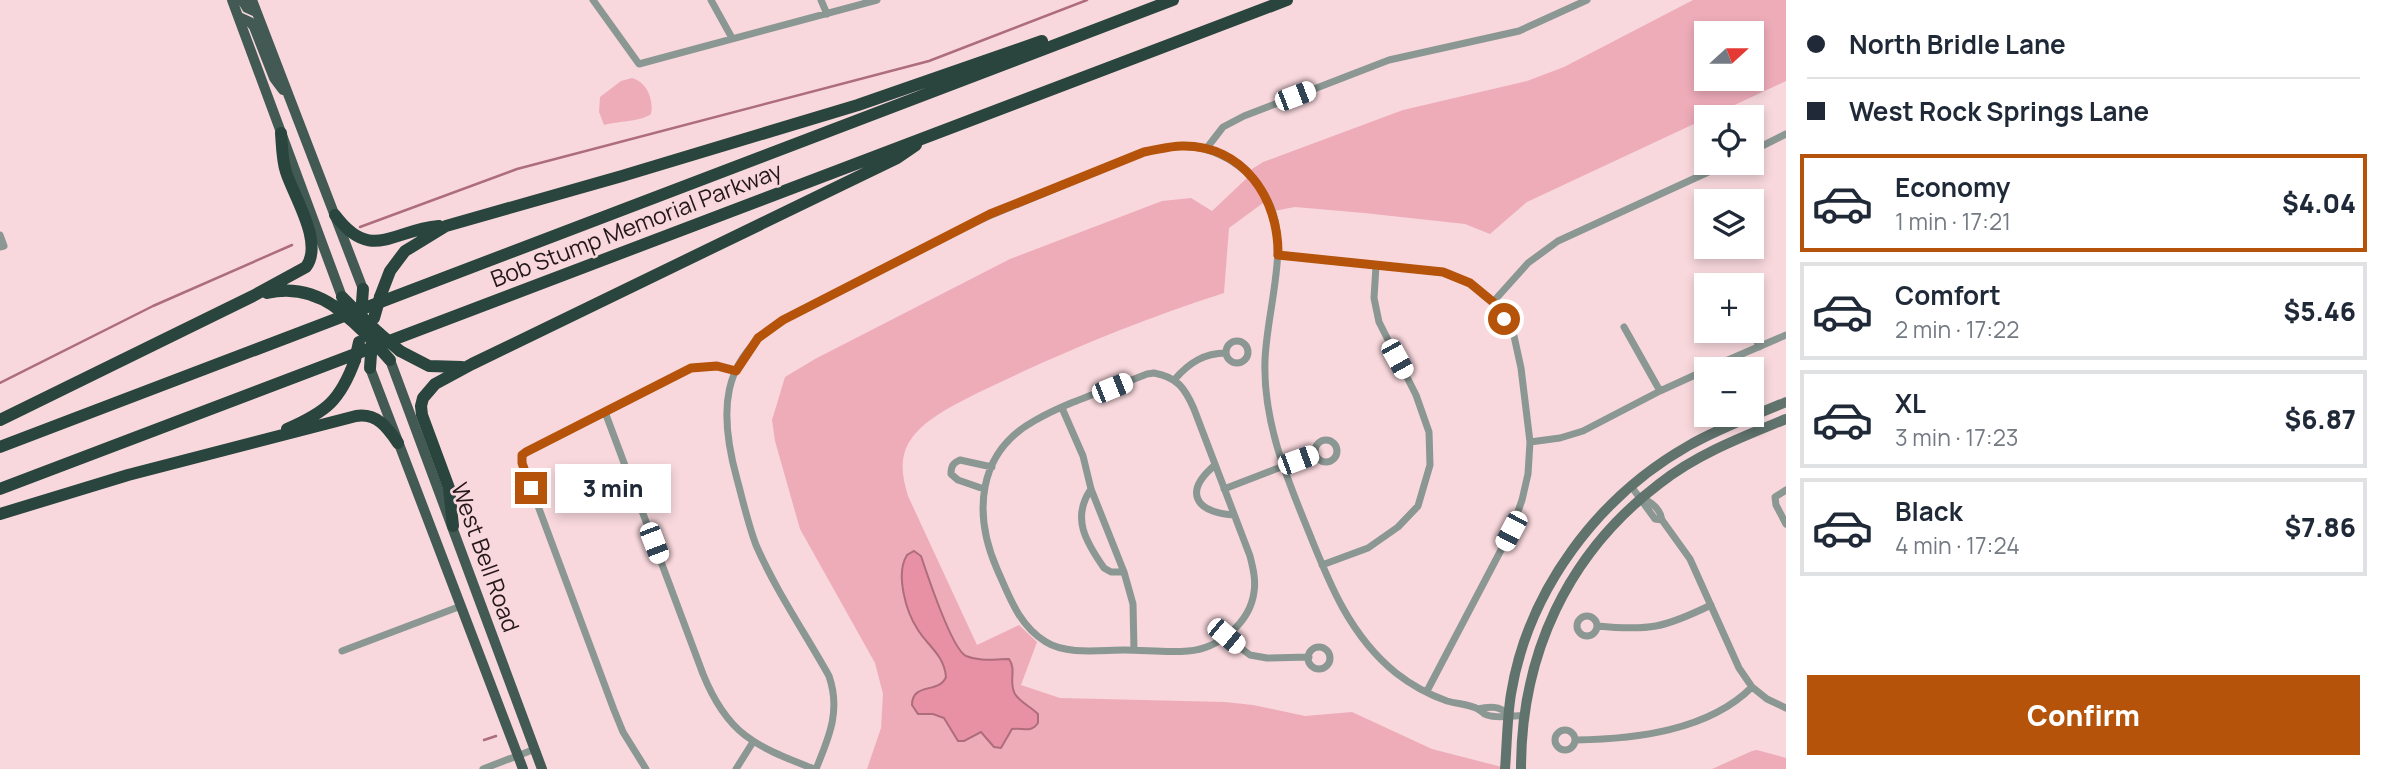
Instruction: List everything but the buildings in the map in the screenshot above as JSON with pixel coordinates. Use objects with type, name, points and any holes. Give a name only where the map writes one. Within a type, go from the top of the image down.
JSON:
[{"type":"highway","name":"Bob Stump Memorial Parkway","points":[[0,447],[1173,0]]},
{"type":"highway","name":"Bob Stump Memorial Parkway","points":[[0,489],[1287,0]]},
{"type":"highway","points":[[264,439],[316,416],[337,396],[349,376],[366,328],[397,260],[422,238],[446,226],[723,146],[938,78],[1080,27],[1133,15]]},
{"type":"highway","points":[[453,526],[449,488],[422,415],[423,398],[435,384],[897,158],[935,132]]},
{"type":"highway","points":[[0,420],[253,296],[300,272],[308,264],[313,251],[309,232],[285,169],[281,133]]},
{"type":"highway","points":[[335,215],[355,237],[371,242],[427,227],[446,226]]},
{"type":"highway","points":[[363,289],[370,368]]},
{"type":"highway","points":[[253,296],[292,290],[314,295],[421,363],[439,368],[472,364]]},
{"type":"highway","points":[[342,297],[390,360]]},
{"type":"highway","points":[[0,514],[128,475],[362,415],[378,420],[398,443]]},
{"type":"main road","points":[[232,0],[342,297]]},
{"type":"main road","points":[[242,0],[247,8],[256,12]]},
{"type":"main road","points":[[252,0],[363,289]]},
{"type":"main road","points":[[239,18],[250,22],[254,27],[274,78],[290,99]]},
{"type":"main road","name":"West Bell Road","points":[[390,360],[541,766]]},
{"type":"main road","name":"West Bell Road","points":[[370,368],[522,769]]},
{"type":"street","points":[[593,0],[639,64],[877,0]]},
{"type":"street","points":[[711,0],[732,38]]},
{"type":"street","points":[[821,0],[827,14]]},
{"type":"street","points":[[1206,149],[1223,127],[1244,116],[1389,60],[1519,31],[1587,0]]},
{"type":"street","points":[[1764,145],[1786,134]]},
{"type":"street","points":[[605,412],[710,693],[733,726],[753,743],[815,769],[834,722],[834,689],[763,559],[750,528],[726,434],[726,405],[736,371],[758,338],[768,329],[977,221],[1144,152],[1184,146],[1206,149],[1235,163],[1259,185],[1274,214],[1278,255],[1265,362],[1268,408],[1282,466],[1333,593],[1354,628],[1396,673],[1447,701],[1478,709],[1486,715],[1523,716]]},
{"type":"street","points":[[1493,302],[1528,263],[1558,241],[1703,175]]},
{"type":"street","points":[[0,235],[2,247]]},
{"type":"street","points":[[1278,255],[1443,272],[1470,283],[1493,302],[1514,336],[1521,368],[1530,442],[1528,474],[1511,531],[1426,691]]},
{"type":"street","points":[[1322,565],[1368,548],[1398,527],[1418,506],[1430,466],[1429,432],[1416,395],[1378,323],[1374,298],[1376,266]]},
{"type":"street","points":[[1624,327],[1660,391]]},
{"type":"street","points":[[1734,357],[1786,335]]},
{"type":"street","points":[[1175,379],[1187,365],[1203,357],[1226,353]]},
{"type":"street","points":[[646,769],[614,710],[522,463],[522,455],[691,368],[717,366],[736,371]]},
{"type":"street","points":[[1147,374],[1165,375],[1175,379],[1185,388],[1250,556],[1254,592],[1250,607],[1243,619],[1226,636],[1210,646],[1189,651],[1066,648],[1048,643],[1019,616],[989,551],[983,528],[982,498],[992,467],[1002,449],[1018,432],[1034,421],[1147,374]]},
{"type":"street","points":[[1530,442],[1560,438],[1583,431],[1694,375]]},
{"type":"street","points":[[1505,769],[1511,693],[1524,645],[1536,613],[1557,573],[1583,536],[1631,486],[1690,444],[1786,402]]},
{"type":"street","points":[[1062,408],[1083,456],[1091,489],[1124,572],[1133,604],[1134,650]]},
{"type":"street","points":[[1521,769],[1523,716],[1538,650],[1570,581],[1595,545],[1641,498],[1660,483],[1698,458],[1786,419]]},
{"type":"street","points":[[1224,489],[1315,454]]},
{"type":"street","points":[[984,489],[958,480],[951,474],[951,468],[953,463],[960,460],[992,467]]},
{"type":"street","points":[[1215,465],[1204,474],[1197,485],[1196,494],[1203,508],[1210,512],[1234,515]]},
{"type":"street","points":[[1631,486],[1641,498],[1651,501],[1661,513],[1662,520],[1690,559],[1739,668],[1752,687],[1767,699],[1786,708]]},
{"type":"street","points":[[1091,489],[1081,509],[1081,521],[1104,568],[1111,572],[1124,572]]},
{"type":"street","points":[[1786,490],[1776,497],[1776,505],[1786,524]]},
{"type":"street","points":[[342,651],[461,606]]},
{"type":"street","points":[[1597,626],[1657,628],[1711,606]]},
{"type":"street","points":[[1226,636],[1250,654],[1267,657],[1309,657]]},
{"type":"street","points":[[1576,740],[1613,738],[1698,721],[1727,707],[1752,687]]},
{"type":"street","points":[[736,769],[753,743]]},
{"type":"street","points":[[484,769],[535,749]]},
{"type":"street","points":[[522,769],[541,766]]},
{"type":"shaded area","points":[[1693,0],[1786,0],[1786,81],[1735,105],[1694,105],[1694,124],[1527,202],[1490,234],[1465,224],[1364,213],[1295,207],[1268,212],[1263,203],[1229,228],[1224,293],[1085,344],[957,404],[917,431],[905,450],[903,463],[908,496],[977,645],[1019,625],[1037,642],[1021,685],[1060,698],[1225,702],[1305,716],[1352,712],[1432,749],[1502,769],[867,769],[881,728],[883,694],[875,663],[800,529],[775,441],[772,420],[785,377],[1010,259],[1162,201],[1191,198],[1212,211],[1247,178],[1252,169],[1263,162],[1403,110],[1527,81],[1564,67]]},
{"type":"shaded area","points":[[632,78],[642,83],[648,92],[651,114],[635,120],[604,125],[599,112],[600,97],[621,81]]},
{"type":"shaded area","points":[[914,551],[921,556],[940,610],[960,650],[966,656],[977,659],[1009,659],[1015,694],[1038,714],[1038,723],[1035,726],[1029,729],[1012,729],[1001,748],[994,747],[981,732],[964,741],[958,741],[944,718],[933,714],[918,714],[912,705],[916,693],[938,685],[946,677],[945,669],[935,651],[918,630],[903,593],[904,563],[907,555]]},
{"type":"shaded area","points":[[1752,751],[1786,758],[1786,769],[1712,769]]},
{"type":"waterway","points":[[360,227],[517,169],[929,61],[1087,0]]},
{"type":"waterway","points":[[0,383],[153,306],[292,245]]},
{"type":"waterway","points":[[484,740],[496,736]]},
{"type":"route","points":[[531,488],[522,463],[522,455],[526,452],[691,368],[717,366],[736,371],[758,338],[783,320],[990,214],[1144,152],[1168,147],[1206,149],[1221,154],[1247,173],[1259,185],[1274,214],[1278,255],[1443,272],[1470,283],[1493,302],[1504,319]]}]
